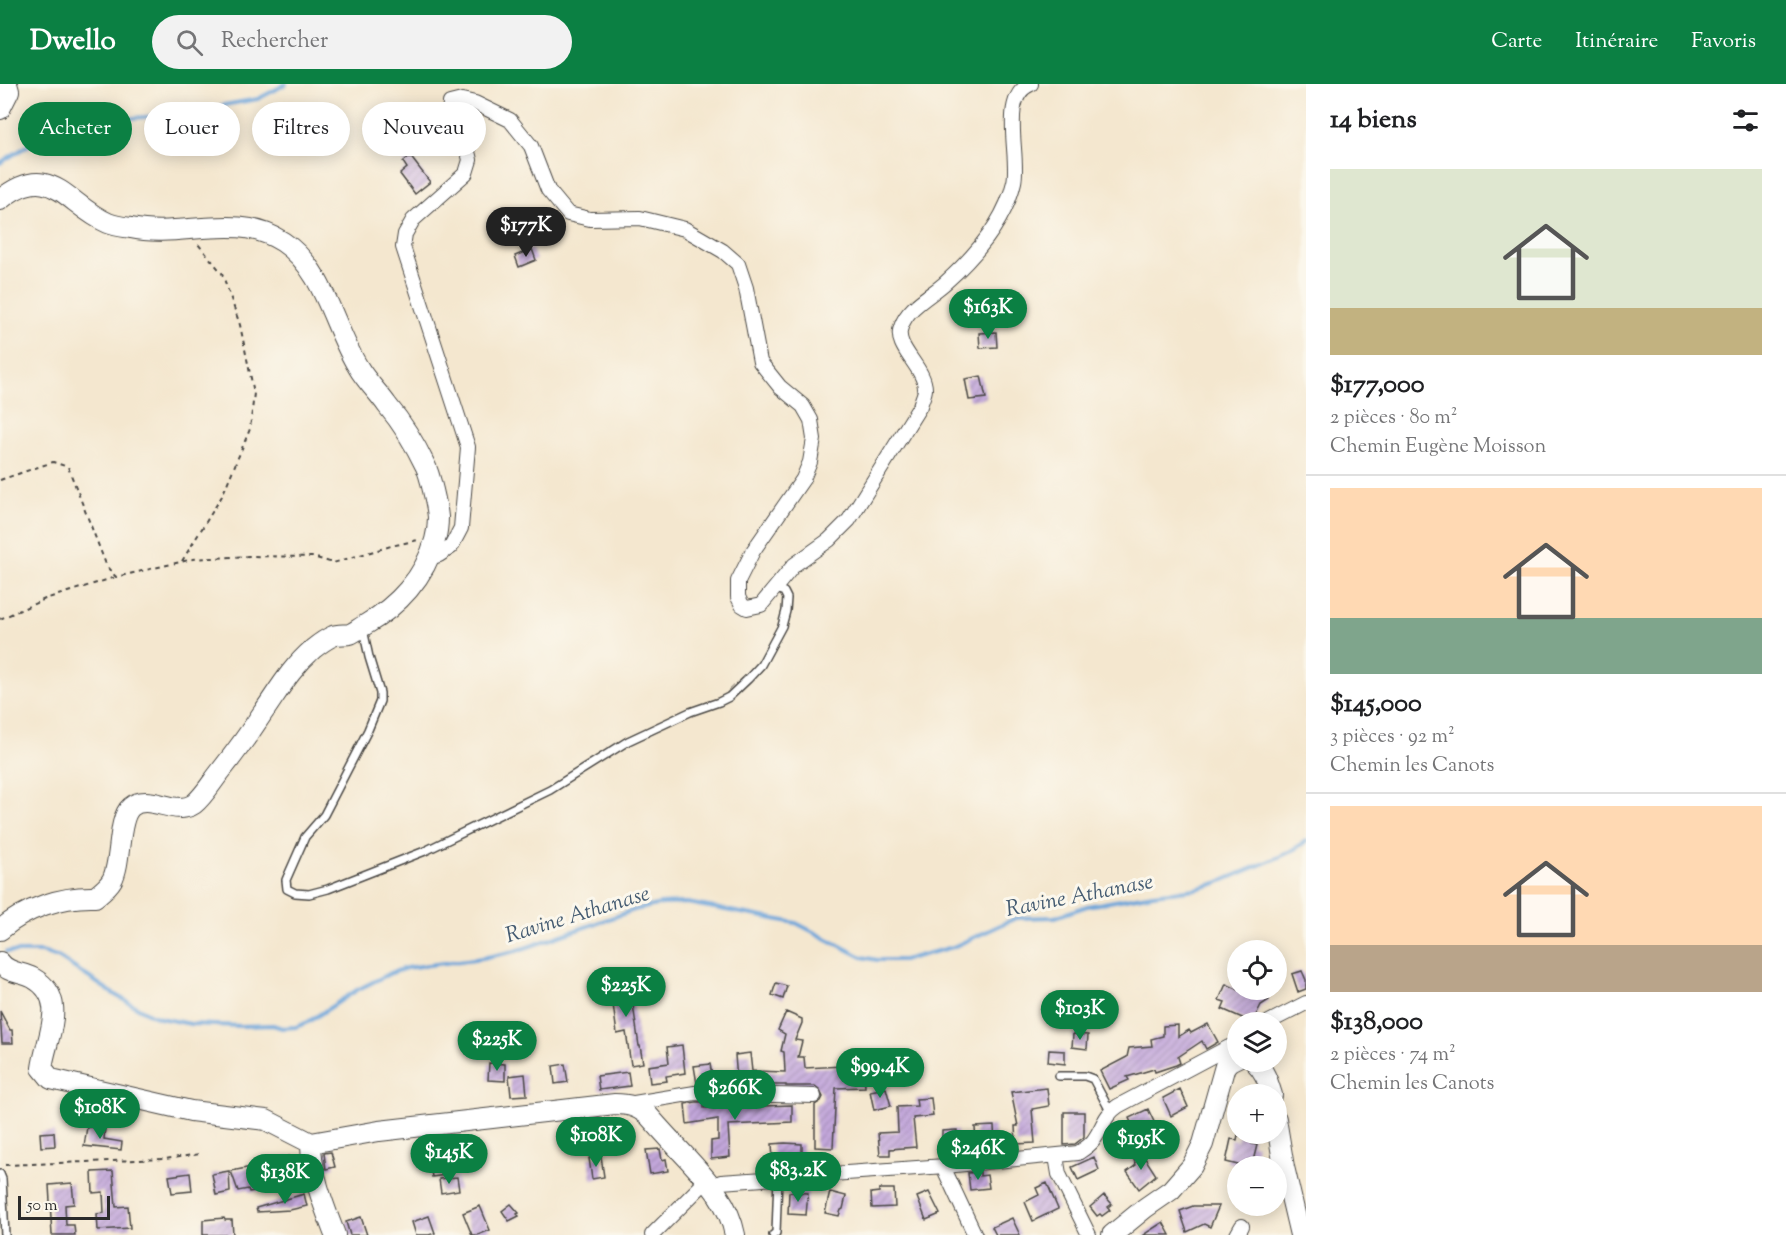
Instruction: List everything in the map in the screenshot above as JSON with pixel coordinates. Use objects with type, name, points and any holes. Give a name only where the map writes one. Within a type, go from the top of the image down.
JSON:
[{"type":"street","points":[[0,109],[9,91],[7,84]]},
{"type":"street","points":[[429,558],[451,547],[461,528],[468,447],[403,247],[405,234],[413,220],[466,173],[470,160],[466,144],[449,114],[450,103],[462,100],[475,103],[510,120],[531,146],[548,190],[568,214],[590,219],[640,218],[685,229],[723,251],[738,264],[746,288],[760,362],[780,387],[803,406],[811,420],[814,439],[810,462],[803,479],[753,551],[738,581],[738,597],[742,605],[747,608],[761,605],[794,565],[830,540],[849,520],[920,406],[925,389],[921,374],[900,342],[900,328],[911,310],[945,283],[976,252],[998,222],[1010,197],[1015,176],[1013,108],[1018,95],[1025,86],[1031,84]]},
{"type":"street","points":[[0,200],[15,188],[35,183],[55,186],[108,223],[136,230],[233,226],[281,240],[297,254],[315,279],[356,365],[388,406],[427,467],[438,516],[436,536],[429,558],[418,578],[380,617],[351,633],[334,635],[315,647],[288,674],[245,740],[192,806],[176,808],[140,802],[131,807],[125,816],[116,871],[110,883],[95,897],[76,896],[32,909],[0,930]]},
{"type":"street","points":[[0,962],[4,969],[34,979],[54,1001],[55,1014],[42,1068],[51,1079],[191,1111],[266,1120],[311,1143],[379,1131],[626,1104],[695,1093],[814,1096]]},
{"type":"street","points":[[1287,1012],[1306,1002]]},
{"type":"street","points":[[652,1235],[710,1183],[945,1166],[1078,1153],[1088,1146],[1110,1111],[1227,1053]]},
{"type":"street","points":[[1117,1233],[1145,1208],[1171,1190],[1192,1166],[1203,1144],[1227,1062]]},
{"type":"street","points":[[626,1104],[638,1107],[648,1115],[710,1183],[728,1210],[735,1235]]},
{"type":"street","points":[[311,1143],[311,1159],[335,1235]]},
{"type":"street","points":[[1280,1144],[1300,1235]]},
{"type":"street","points":[[1056,1156],[1059,1174],[1089,1235]]},
{"type":"street","points":[[945,1166],[946,1173],[975,1235]]},
{"type":"lane","points":[[363,626],[380,700],[368,730],[337,791],[324,815],[305,837],[290,868],[286,880],[287,889],[295,893],[309,894],[328,890],[425,851],[550,790],[628,741],[690,712],[729,697],[761,665],[782,627],[787,598],[784,592],[776,588]]},
{"type":"lane","points":[[1059,1076],[1085,1076],[1093,1079],[1110,1111]]},
{"type":"lane","points":[[0,1174],[5,1235]]},
{"type":"lane","points":[[773,1235],[776,1233],[778,1177]]},
{"type":"path","points":[[182,561],[222,496],[250,429],[254,393],[240,326],[222,273],[185,229]]},
{"type":"path","points":[[0,480],[53,462],[68,467],[107,567],[116,577]]},
{"type":"path","points":[[0,619],[45,599],[116,577],[192,559],[249,556],[313,557],[333,563],[420,539]]},
{"type":"path","points":[[0,1165],[165,1159],[200,1154]]},
{"type":"building","points":[[410,156],[430,182],[415,194],[400,174],[407,168],[403,162]]},
{"type":"building","points":[[532,249],[536,260],[519,267],[515,256]]},
{"type":"building","points":[[996,332],[997,347],[980,348],[979,333]]},
{"type":"building","points":[[981,376],[986,398],[969,400],[965,379]]},
{"type":"building","points":[[1302,971],[1306,980],[1306,989],[1298,992],[1292,974]]},
{"type":"building","points":[[621,980],[622,984],[630,983],[643,1063],[631,1065],[626,1032],[617,1034],[610,982]]},
{"type":"building","points":[[776,983],[787,986],[783,999],[772,995]]},
{"type":"building","points":[[1226,984],[1227,1000],[1269,1000],[1261,1005],[1258,1012],[1229,1012],[1222,1009],[1225,1002],[1219,1000]]},
{"type":"building","points":[[0,1011],[12,1030],[13,1043],[2,1043]]},
{"type":"building","points":[[786,1012],[802,1019],[795,1040],[802,1041],[798,1057],[804,1057],[805,1068],[862,1065],[862,1070],[864,1070],[865,1087],[836,1088],[833,1148],[815,1147],[815,1105],[823,1097],[815,1086],[749,1085],[749,1079],[737,1080],[735,1055],[750,1053],[752,1071],[785,1072],[784,1052],[781,1051],[785,1034],[778,1030]]},
{"type":"building","points":[[1208,1024],[1218,1042],[1206,1049],[1202,1041],[1178,1057],[1180,1063],[1155,1072],[1154,1069],[1127,1077],[1129,1080],[1109,1089],[1100,1071],[1127,1057],[1129,1048],[1152,1046],[1151,1039],[1163,1036],[1163,1026],[1178,1025],[1178,1037],[1189,1030],[1191,1033]]},
{"type":"building","points":[[1073,1034],[1088,1035],[1087,1049],[1072,1047]]},
{"type":"building","points":[[682,1045],[685,1073],[666,1076],[667,1081],[650,1083],[648,1066],[669,1063],[667,1047]]},
{"type":"building","points":[[1049,1050],[1065,1051],[1065,1064],[1048,1062]]},
{"type":"building","points":[[489,1063],[505,1064],[505,1081],[488,1080]]},
{"type":"building","points":[[565,1064],[568,1082],[555,1084],[553,1066]]},
{"type":"building","points":[[710,1064],[713,1081],[697,1084],[694,1066]]},
{"type":"building","points":[[628,1072],[630,1086],[599,1090],[597,1076]]},
{"type":"building","points":[[525,1074],[527,1095],[511,1096],[509,1076]]},
{"type":"building","points":[[886,1088],[891,1106],[874,1110],[870,1091]]},
{"type":"building","points":[[1047,1088],[1049,1106],[1032,1109],[1035,1143],[1016,1144],[1015,1126],[1018,1126],[1011,1092]]},
{"type":"building","points":[[1180,1089],[1188,1107],[1171,1116],[1163,1098]]},
{"type":"building","points":[[931,1098],[933,1116],[913,1118],[916,1147],[890,1149],[890,1155],[880,1155],[878,1133],[898,1132],[897,1107],[917,1106],[916,1099]]},
{"type":"building","points":[[704,1102],[704,1108],[792,1105],[792,1122],[728,1125],[730,1157],[711,1159],[711,1141],[718,1140],[718,1119],[687,1124],[685,1104]]},
{"type":"building","points":[[1148,1109],[1155,1124],[1136,1134],[1129,1118]]},
{"type":"building","points":[[1064,1112],[1084,1112],[1084,1137],[1075,1144],[1064,1145]]},
{"type":"building","points":[[600,1118],[602,1135],[586,1137],[584,1120]]},
{"type":"building","points":[[994,1126],[995,1145],[976,1146],[975,1127]]},
{"type":"building","points":[[87,1127],[105,1128],[104,1139],[122,1142],[121,1150],[84,1146]]},
{"type":"building","points":[[957,1130],[957,1144],[942,1144],[942,1131]]},
{"type":"building","points":[[54,1132],[55,1146],[41,1147],[40,1133]]},
{"type":"building","points":[[772,1144],[802,1144],[802,1162],[788,1161],[788,1159],[773,1160]]},
{"type":"building","points":[[1230,1144],[1257,1145],[1254,1156],[1227,1156]]},
{"type":"building","points":[[660,1149],[662,1160],[666,1159],[668,1171],[650,1174],[646,1150]]},
{"type":"building","points":[[331,1152],[335,1167],[326,1169],[324,1153]]},
{"type":"building","points":[[1141,1152],[1156,1175],[1139,1189],[1127,1172],[1136,1165],[1133,1157]]},
{"type":"building","points":[[443,1155],[446,1175],[432,1177],[429,1158]]},
{"type":"building","points":[[289,1156],[293,1169],[282,1173],[277,1160]]},
{"type":"building","points":[[601,1156],[604,1177],[592,1179],[589,1158]]},
{"type":"building","points":[[1094,1157],[1099,1170],[1078,1180],[1072,1167]]},
{"type":"building","points":[[257,1166],[257,1178],[281,1178],[281,1187],[249,1192],[248,1189],[238,1191],[231,1171]]},
{"type":"building","points":[[113,1171],[116,1207],[128,1206],[130,1228],[98,1230],[97,1214],[104,1213],[103,1192],[93,1193],[92,1172]]},
{"type":"building","points":[[229,1171],[230,1192],[216,1195],[212,1174]]},
{"type":"building","points":[[980,1172],[980,1176],[987,1175],[989,1188],[970,1190],[968,1173]]},
{"type":"building","points":[[190,1173],[192,1191],[172,1193],[169,1176]]},
{"type":"building","points":[[457,1177],[459,1190],[441,1193],[439,1179]]},
{"type":"building","points":[[72,1183],[74,1204],[65,1205],[66,1225],[74,1225],[75,1235],[52,1235],[49,1185]]},
{"type":"building","points":[[1047,1183],[1058,1209],[1033,1221],[1025,1202],[1039,1195],[1036,1188]]},
{"type":"building","points":[[879,1189],[894,1189],[895,1207],[872,1208],[871,1193],[879,1192]]},
{"type":"building","points":[[789,1192],[808,1193],[806,1215],[788,1214]]},
{"type":"building","points":[[830,1192],[846,1196],[839,1216],[825,1213]]},
{"type":"building","points":[[929,1192],[940,1214],[926,1220],[917,1197]]},
{"type":"building","points":[[304,1194],[307,1206],[290,1210],[257,1212],[256,1208]]},
{"type":"building","points":[[1104,1195],[1112,1204],[1108,1207],[1110,1210],[1102,1216],[1100,1214],[1097,1216],[1090,1207]]},
{"type":"building","points":[[511,1204],[519,1216],[509,1221],[502,1211]]},
{"type":"building","points":[[480,1206],[490,1230],[472,1235],[463,1213]]},
{"type":"building","points":[[1193,1206],[1219,1206],[1210,1227],[1204,1224],[1187,1232],[1180,1211]]},
{"type":"building","points":[[429,1216],[435,1233],[416,1235],[412,1222]]},
{"type":"building","points":[[361,1217],[367,1235],[350,1235],[346,1222]]},
{"type":"building","points":[[224,1218],[232,1220],[233,1235],[203,1235],[203,1220]]},
{"type":"building","points":[[1012,1218],[1020,1235],[996,1235],[992,1227]]},
{"type":"building","points":[[1163,1222],[1170,1235],[1143,1235]]},
{"type":"waterway","points":[[0,163],[27,146],[87,126],[122,119],[193,116],[224,105],[258,99],[286,84]]},
{"type":"waterway","name":"Ravine Athanase","points":[[6,952],[41,952],[58,957],[117,996],[160,1018],[191,1024],[296,1027],[308,1022],[357,990],[391,973],[406,968],[516,951],[634,910],[661,904],[687,903],[796,923],[862,957],[877,960],[904,960],[953,947],[1016,918],[1055,917],[1087,906],[1196,889],[1217,883],[1292,851],[1306,841]]}]
